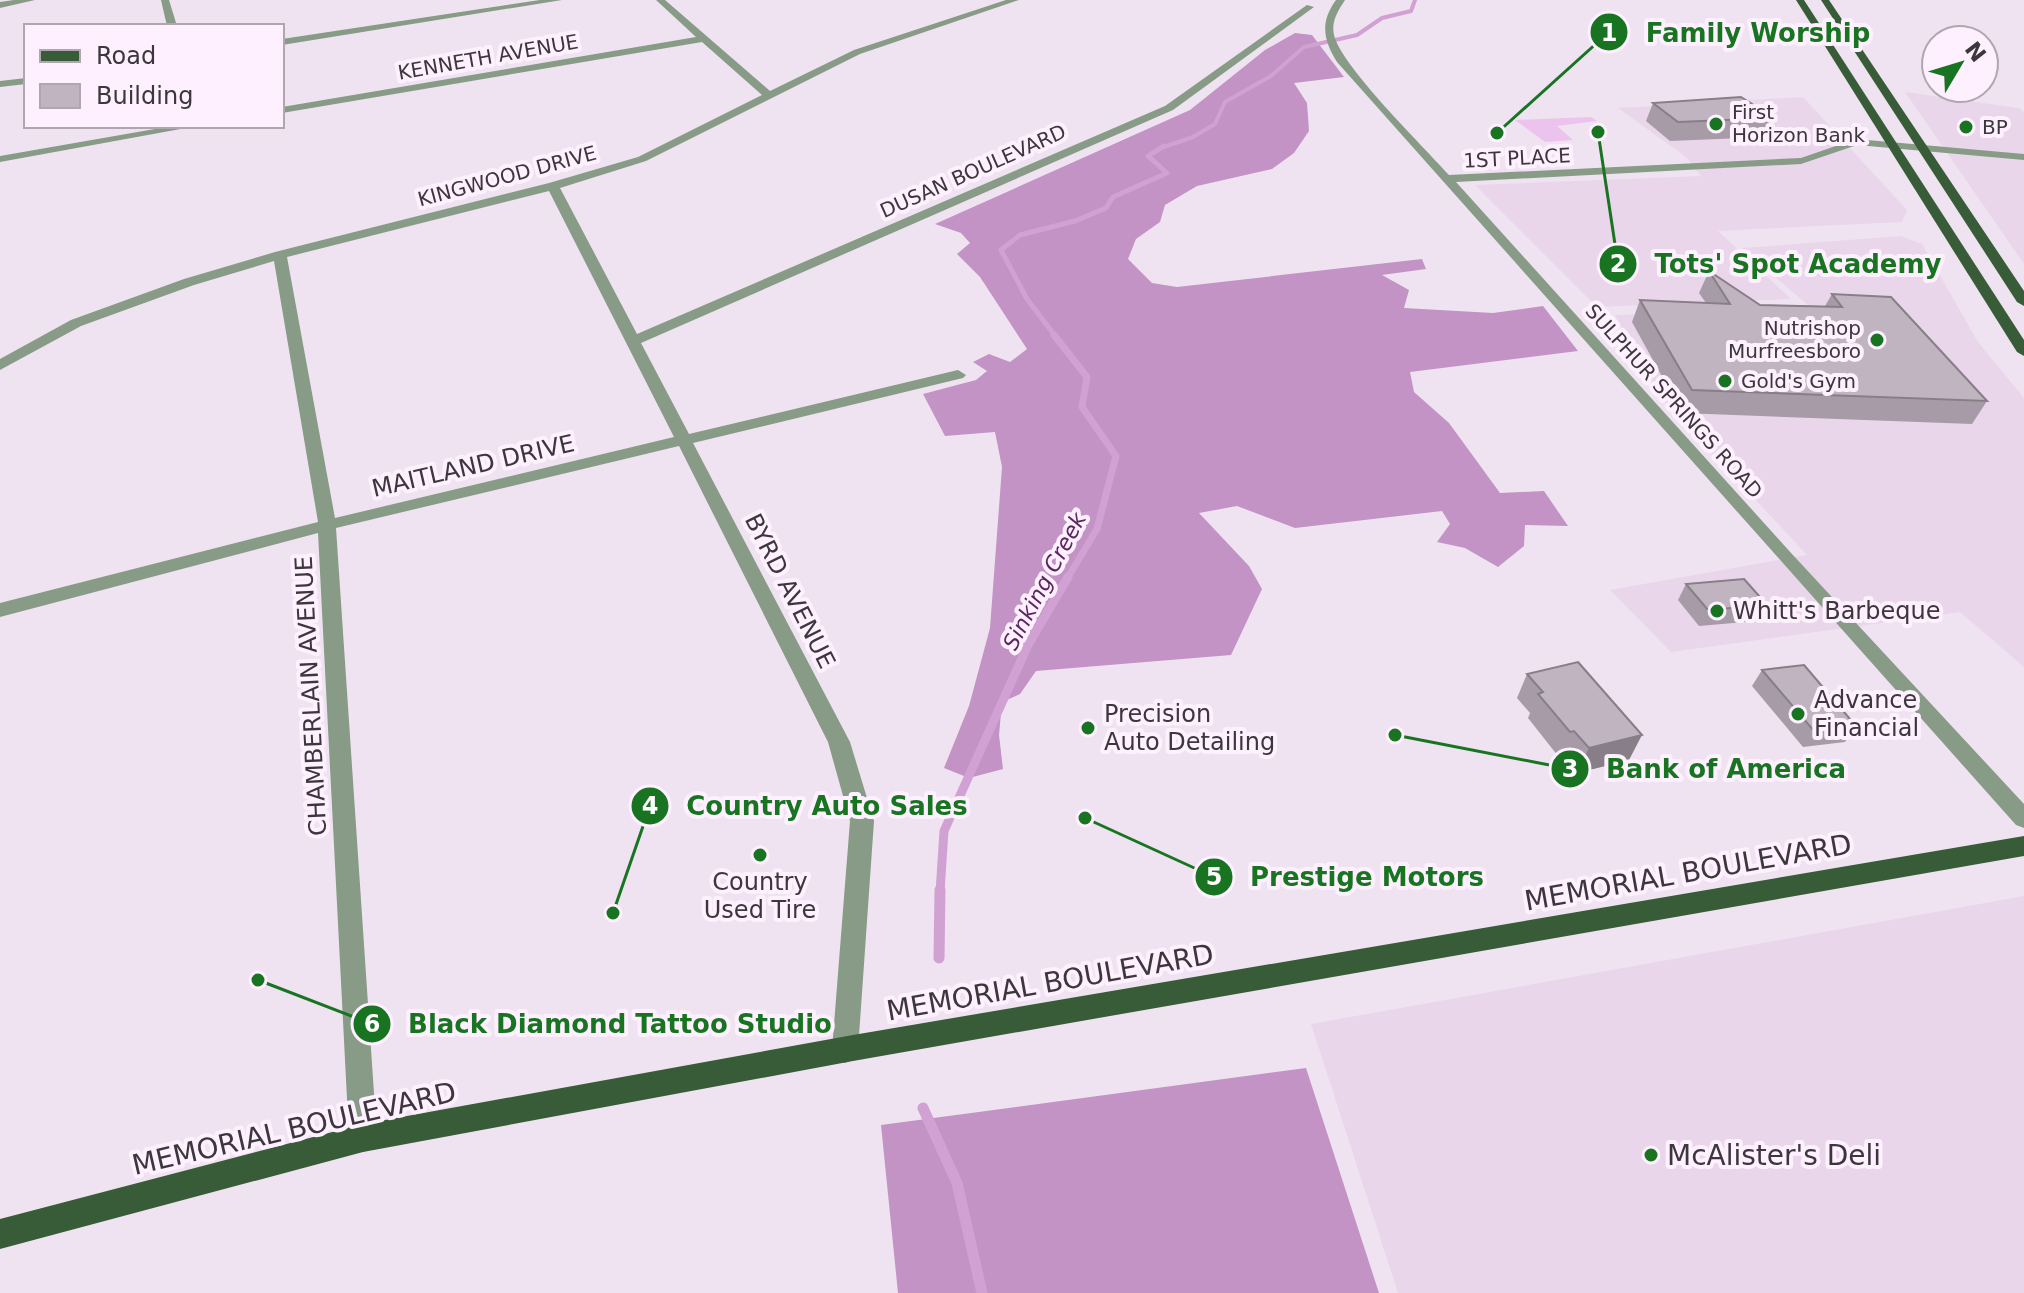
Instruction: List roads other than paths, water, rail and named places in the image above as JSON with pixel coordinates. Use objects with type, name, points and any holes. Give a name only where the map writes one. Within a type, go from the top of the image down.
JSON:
[{"type":"main road","points":[[1801,1],[1826,2],[2024,302]]},
{"type":"main road","points":[[1801,1],[1889,144],[2024,352]]},
{"type":"main road","name":"MEMORIAL BOULEVARD","points":[[0,1234],[363,1138],[845,1050],[2024,846]]},
{"type":"street","points":[[0,5],[31,0]]},
{"type":"street","points":[[165,0],[171,24]]},
{"type":"street","points":[[284,42],[558,0]]},
{"type":"street","points":[[660,0],[768,95]]},
{"type":"street","name":"KINGWOOD DRIVE","points":[[0,365],[76,323],[114,307],[280,255],[553,186],[642,159],[857,52],[1015,0]]},
{"type":"street","points":[[1330,12],[1341,0]]},
{"type":"street","name":"DUSAN BOULEVARD","points":[[634,341],[1169,108],[1305,5],[1330,12]]},
{"type":"street","name":"SULPHUR SPRINGS ROAD","points":[[1330,12],[1329,41],[1340,60],[2024,819]]},
{"type":"street","name":"KENNETH AVENUE","points":[[284,110],[701,39]]},
{"type":"street","points":[[0,84],[24,81]]},
{"type":"street","points":[[0,159],[179,128]]},
{"type":"street","name":"1ST PLACE","points":[[1445,179],[1801,161],[1819,158],[1839,146],[1856,142],[2024,157]]},
{"type":"street","name":"BYRD AVENUE","points":[[553,186],[839,742],[862,821],[845,1050]]},
{"type":"street","name":"CHAMBERLAIN AVENUE","points":[[280,255],[327,525],[363,1138]]},
{"type":"street","name":"MAITLAND DRIVE","points":[[0,610],[327,525],[958,375]]},
{"type":"waterway","name":"Sinking Creek","points":[[1161,148],[1193,137],[1215,124],[1225,102],[1271,76],[1304,47],[1357,35],[1382,18],[1411,11],[1415,0]]},
{"type":"waterway","name":"Sinking Creek","points":[[1056,337],[1027,299],[1001,250],[1020,235],[1075,221],[1106,208],[1113,197],[1167,173],[1148,156],[1164,146]]},
{"type":"waterway","name":"Sinking Creek","points":[[1054,335],[1087,377],[1082,407],[1116,456],[1097,529],[1067,579]]},
{"type":"waterway","name":"Sinking Creek","points":[[940,892],[944,831],[1028,645],[1068,577]]},
{"type":"waterway","name":"Sinking Creek","points":[[939,958],[940,890]]},
{"type":"waterway","points":[[923,1108],[957,1183],[982,1293]]},
{"type":"place","name":"First Horizon Bank","points":[[1716,124]]},
{"type":"place","name":"BP","points":[[1966,127]]},
{"type":"place","name":"Tots' Spot Academy","points":[[1598,132]]},
{"type":"place","name":"Family Worship","points":[[1497,133]]},
{"type":"place","name":"Nutrishop Murfreesboro","points":[[1877,340]]},
{"type":"place","name":"Gold's Gym","points":[[1725,381]]},
{"type":"place","name":"Whitt's Barbeque","points":[[1717,611]]},
{"type":"place","name":"Advance Financial","points":[[1798,714]]},
{"type":"place","name":"Precision Auto Detailing","points":[[1088,728]]},
{"type":"place","name":"Bank of America","points":[[1395,735]]},
{"type":"place","name":"Prestige Motors","points":[[1085,818]]},
{"type":"place","name":"Country Used Tire","points":[[760,855]]},
{"type":"place","name":"Country Auto Sales","points":[[613,913]]},
{"type":"place","name":"Black Diamond Tattoo Studio","points":[[258,980]]},
{"type":"place","name":"McAlister's Deli","points":[[1651,1155]]}]
